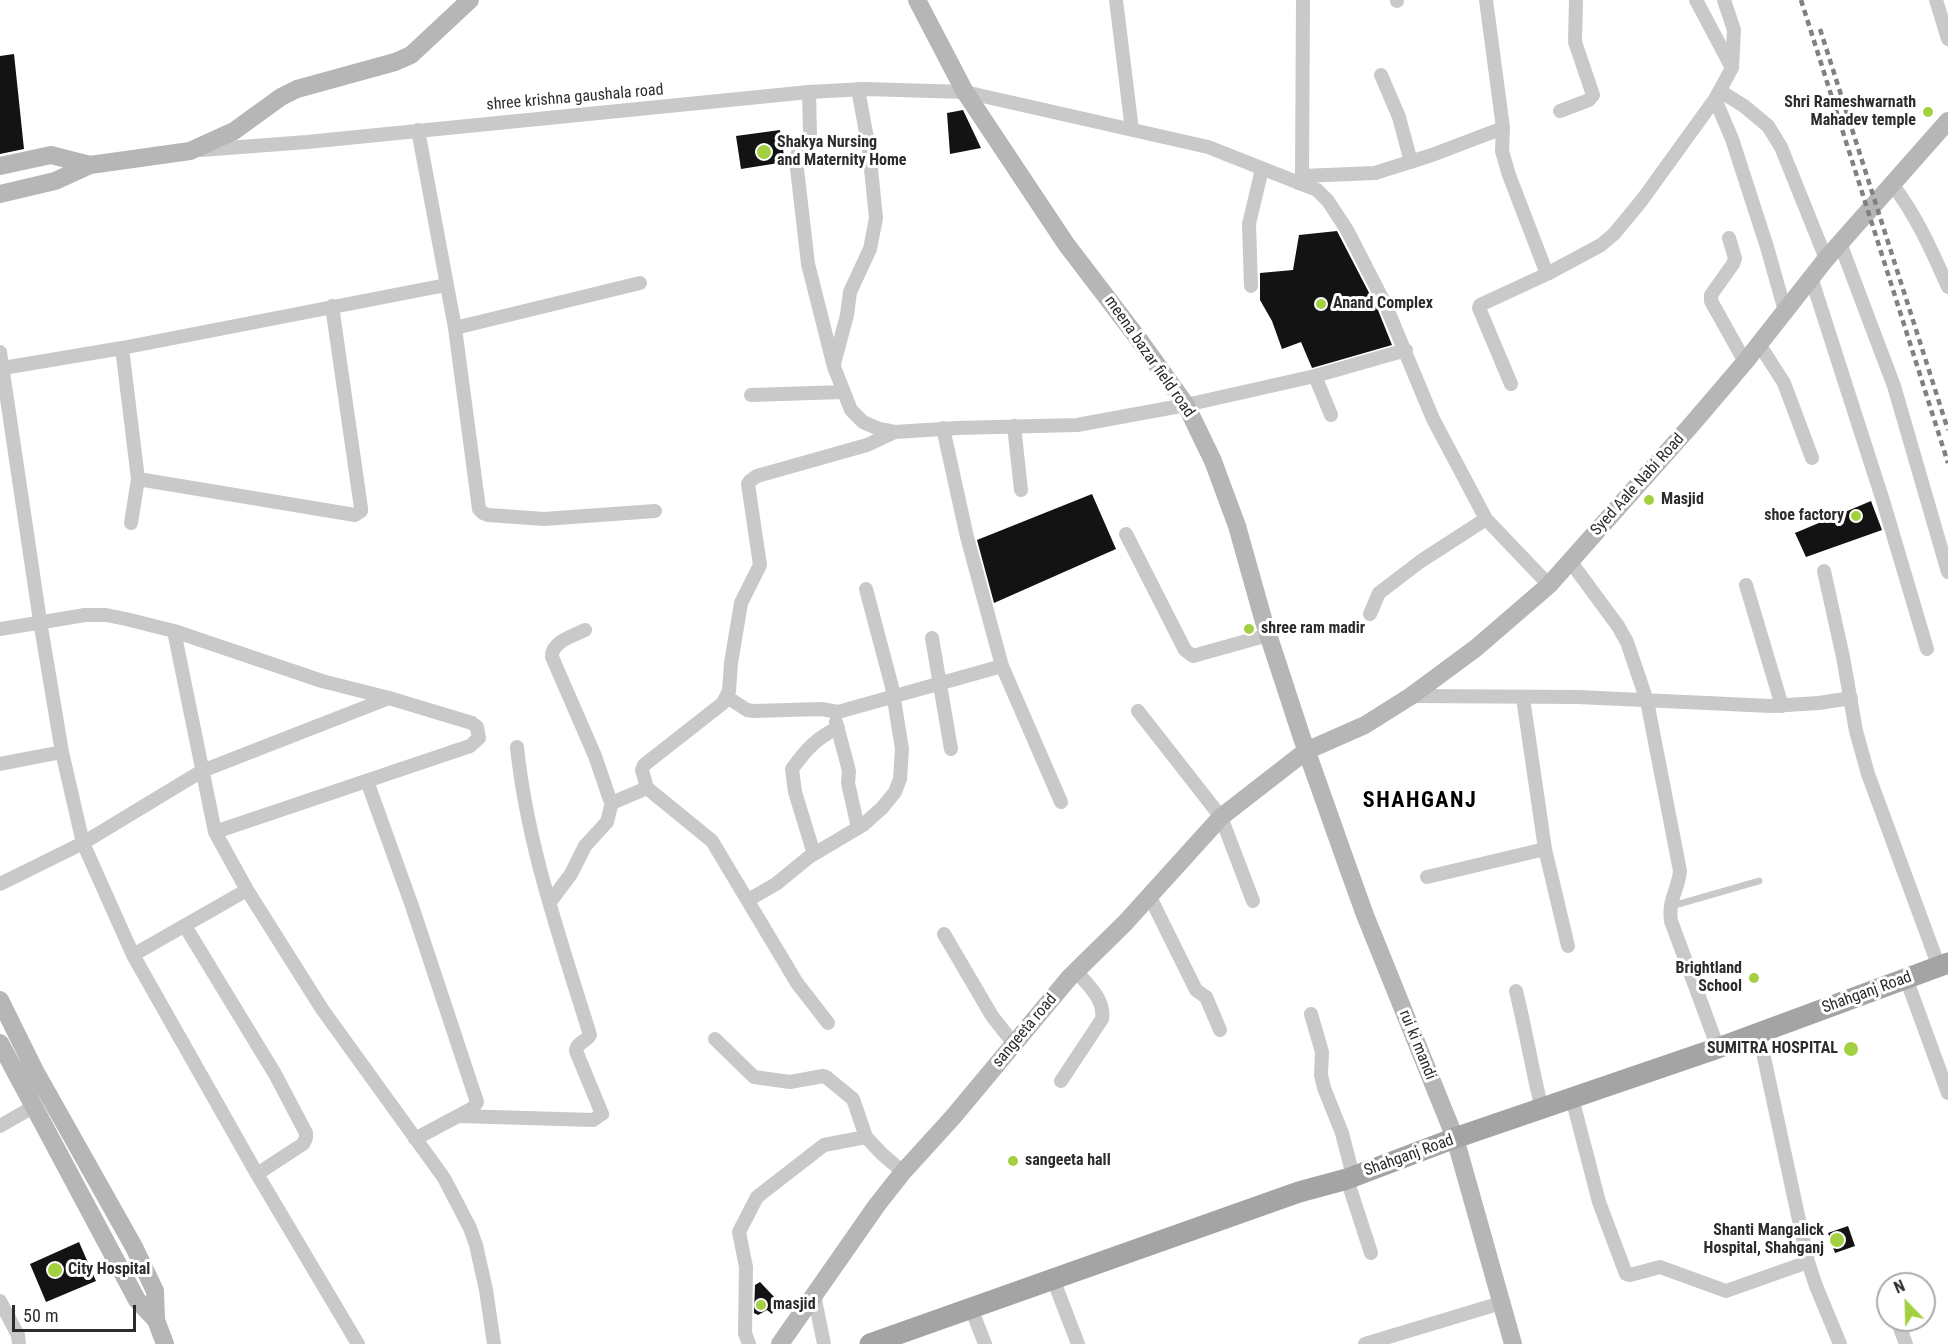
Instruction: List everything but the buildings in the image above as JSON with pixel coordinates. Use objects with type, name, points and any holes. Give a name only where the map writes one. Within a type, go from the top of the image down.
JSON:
[{"type":"main road","points":[[0,194],[55,181],[90,165],[190,151],[234,131],[280,97],[297,89],[395,62],[411,55],[470,0]]},
{"type":"main road","name":"meena bazar field road","points":[[917,0],[964,92],[1066,244],[1140,340],[1186,405],[1213,461],[1237,526],[1268,634],[1306,751]]},
{"type":"main road","name":"Syed Aale Nabi Road","points":[[1306,751],[1365,725],[1412,696],[1476,648],[1549,585],[1745,362],[1826,259],[1948,121]]},
{"type":"main road","points":[[0,166],[51,155],[90,165]]},
{"type":"main road","name":"sangeeta road","points":[[780,1344],[877,1205],[903,1172],[1076,971],[1125,923],[1221,817],[1306,751]]},
{"type":"main road","name":"rui ki mandi","points":[[1306,751],[1365,915],[1455,1138],[1514,1344]]},
{"type":"main road","name":"Shahganj Road","points":[[870,1344],[1299,1192],[1350,1177],[1455,1138],[1759,1034],[1943,965]]},
{"type":"main road","points":[[0,1000],[35,1071],[134,1247],[155,1290],[156,1320],[165,1344]]},
{"type":"main road","points":[[0,1043],[137,1300],[156,1320]]},
{"type":"street","points":[[1116,0],[1132,130]]},
{"type":"street","points":[[1303,0],[1300,179],[1375,173],[1503,129]]},
{"type":"street","points":[[1486,0],[1503,129],[1502,152],[1547,274]]},
{"type":"street","points":[[1560,111],[1589,100],[1593,95],[1575,42],[1576,0]]},
{"type":"street","points":[[1696,0],[1732,68]]},
{"type":"street","points":[[1511,384],[1479,307],[1481,303],[1547,274],[1600,245],[1614,234],[1660,177],[1717,95],[1732,68],[1734,30],[1724,0]]},
{"type":"street","points":[[1936,0],[1948,39]]},
{"type":"street","points":[[1380,75],[1399,117],[1411,162]]},
{"type":"street","name":"shree krishna gaushala road","points":[[190,151],[307,142],[808,92],[858,89],[964,92],[1208,147],[1262,169],[1300,179],[1329,201],[1386,306],[1433,419],[1486,519],[1549,585]]},
{"type":"street","points":[[834,367],[847,315],[850,292],[870,249],[876,218],[874,180],[858,89]]},
{"type":"street","points":[[808,92],[810,134],[796,160],[808,264],[834,367],[843,392],[851,410],[863,422],[879,429],[895,432],[1077,425],[1186,405],[1315,376],[1406,350]]},
{"type":"street","points":[[1717,95],[1744,106],[1768,126],[1780,147],[1826,259]]},
{"type":"street","points":[[1717,95],[1767,247],[1785,311]]},
{"type":"street","points":[[418,130],[455,328],[479,509],[488,515],[544,519],[655,511]]},
{"type":"street","points":[[1251,286],[1249,224],[1262,169]]},
{"type":"street","points":[[1892,184],[1903,198],[1931,248],[1948,287]]},
{"type":"street","points":[[1729,238],[1735,258],[1711,295],[1711,301],[1745,362]]},
{"type":"street","points":[[1840,243],[1894,386],[1948,572]]},
{"type":"street","points":[[1811,277],[1884,504],[1927,649]]},
{"type":"street","points":[[455,328],[640,283]]},
{"type":"street","points":[[3,368],[122,348],[446,285]]},
{"type":"street","points":[[138,479],[355,515],[358,513],[361,508],[332,306]]},
{"type":"street","points":[[1759,344],[1784,383],[1812,458]]},
{"type":"street","points":[[122,348],[138,479],[131,523]]},
{"type":"street","points":[[0,352],[62,752],[83,843],[133,955],[257,1174],[358,1344]]},
{"type":"street","points":[[1315,376],[1331,415]]},
{"type":"street","points":[[751,395],[843,392]]},
{"type":"street","points":[[1014,426],[1021,490]]},
{"type":"street","points":[[943,429],[967,537],[1002,666],[1061,802]]},
{"type":"street","points":[[828,1023],[796,982],[712,841],[647,788],[642,770],[644,765],[723,703],[727,697],[741,603],[760,565],[748,484],[750,481],[757,476],[867,445],[895,432]]},
{"type":"street","points":[[1370,614],[1379,593],[1421,561],[1486,519]]},
{"type":"street","points":[[1126,534],[1189,655],[1193,656],[1268,634]]},
{"type":"street","points":[[1570,561],[1618,626],[1627,642],[1647,701],[1680,871],[1669,906],[1671,921],[1718,1048]]},
{"type":"street","points":[[1824,572],[1856,731],[1868,774],[1943,965]]},
{"type":"street","points":[[1746,585],[1782,706]]},
{"type":"street","points":[[748,900],[776,884],[814,854],[858,828],[882,808],[895,792],[900,779],[902,748],[894,698],[866,589]]},
{"type":"street","points":[[0,629],[84,615],[106,615],[174,631],[322,681],[389,698],[472,723],[477,727],[479,738],[470,746],[215,832]]},
{"type":"street","points":[[550,902],[571,874],[585,846],[607,822],[612,802],[595,756],[552,657],[555,646],[585,630]]},
{"type":"street","points":[[174,631],[215,832],[247,890],[322,1009],[444,1178],[470,1228],[476,1245],[494,1344]]},
{"type":"street","points":[[932,638],[951,749]]},
{"type":"street","points":[[727,697],[747,710],[754,711],[822,709],[834,712],[894,698],[1002,666]]},
{"type":"street","points":[[1412,696],[1578,697],[1731,706],[1782,706],[1851,698]]},
{"type":"street","points":[[0,884],[83,843],[202,771],[389,698]]},
{"type":"street","points":[[1524,698],[1545,849],[1568,946]]},
{"type":"street","points":[[1138,711],[1221,817],[1253,901]]},
{"type":"street","points":[[834,712],[849,771],[848,783],[858,828]]},
{"type":"street","points":[[814,854],[795,792],[792,769],[805,751],[820,737],[838,728]]},
{"type":"street","points":[[459,1116],[593,1120],[602,1114],[576,1052],[578,1046],[590,1035],[550,902],[522,788],[518,747]]},
{"type":"street","points":[[0,764],[62,752]]},
{"type":"street","points":[[367,781],[412,906],[477,1102],[476,1106],[415,1139]]},
{"type":"street","points":[[612,802],[647,788]]},
{"type":"street","points":[[1427,877],[1545,849]]},
{"type":"street","points":[[133,955],[247,890]]},
{"type":"street","points":[[1149,895],[1196,990],[1208,1000],[1220,1030]]},
{"type":"street","points":[[185,926],[275,1074],[306,1133],[303,1144],[257,1174]]},
{"type":"street","points":[[944,934],[992,1016],[1014,1044]]},
{"type":"street","points":[[1061,1081],[1102,1019],[1103,1014],[1098,997],[1076,971]]},
{"type":"street","points":[[1906,978],[1948,1093]]},
{"type":"street","points":[[1515,992],[1542,1109]]},
{"type":"street","points":[[1311,1014],[1322,1052],[1321,1075],[1342,1132],[1350,1177],[1371,1253]]},
{"type":"street","points":[[1759,1034],[1808,1262],[1840,1344]]},
{"type":"street","points":[[715,1039],[754,1077],[790,1082],[826,1077],[854,1099],[866,1137],[903,1172]]},
{"type":"street","points":[[1572,1098],[1599,1202],[1626,1274],[1660,1267],[1726,1291],[1808,1262]]},
{"type":"street","points":[[0,1126],[33,1107]]},
{"type":"street","points":[[749,1344],[745,1333],[745,1262],[739,1235],[757,1197],[824,1145],[866,1137]]},
{"type":"street","points":[[1053,1279],[1078,1344]]},
{"type":"street","points":[[814,1295],[824,1344]]},
{"type":"street","points":[[0,1301],[18,1335],[19,1344]]},
{"type":"street","points":[[1365,1344],[1501,1303]]},
{"type":"street","points":[[971,1308],[985,1344]]},
{"type":"lane","points":[[1669,906],[1759,881]]},
{"type":"railway","points":[[1801,0],[1948,463]]},
{"type":"railway","points":[[1820,29],[1948,430]]},
{"type":"place","name":"Shri Rameshwarnath Mahadev temple","points":[[1928,112]]},
{"type":"place","name":"Shakya Nursing and Maternity Home","points":[[764,152]]},
{"type":"place","name":"Anand Complex","points":[[1321,304]]},
{"type":"place","name":"Masjid","points":[[1649,500]]},
{"type":"place","name":"shoe factory","points":[[1856,516]]},
{"type":"place","name":"shree ram madir","points":[[1249,629]]},
{"type":"place","name":"Brightland School","points":[[1754,978]]},
{"type":"place","name":"SUMITRA HOSPITAL","points":[[1851,1049]]},
{"type":"place","name":"sangeeta hall","points":[[1013,1161]]},
{"type":"place","name":"Shanti Mangalick Hospital, Shahganj","points":[[1837,1240]]},
{"type":"place","name":"City Hospital","points":[[55,1270]]},
{"type":"place","name":"masjid","points":[[761,1305]]},
{"type":"district","name":"SHAHGANJ","points":[[1420,801]]}]
